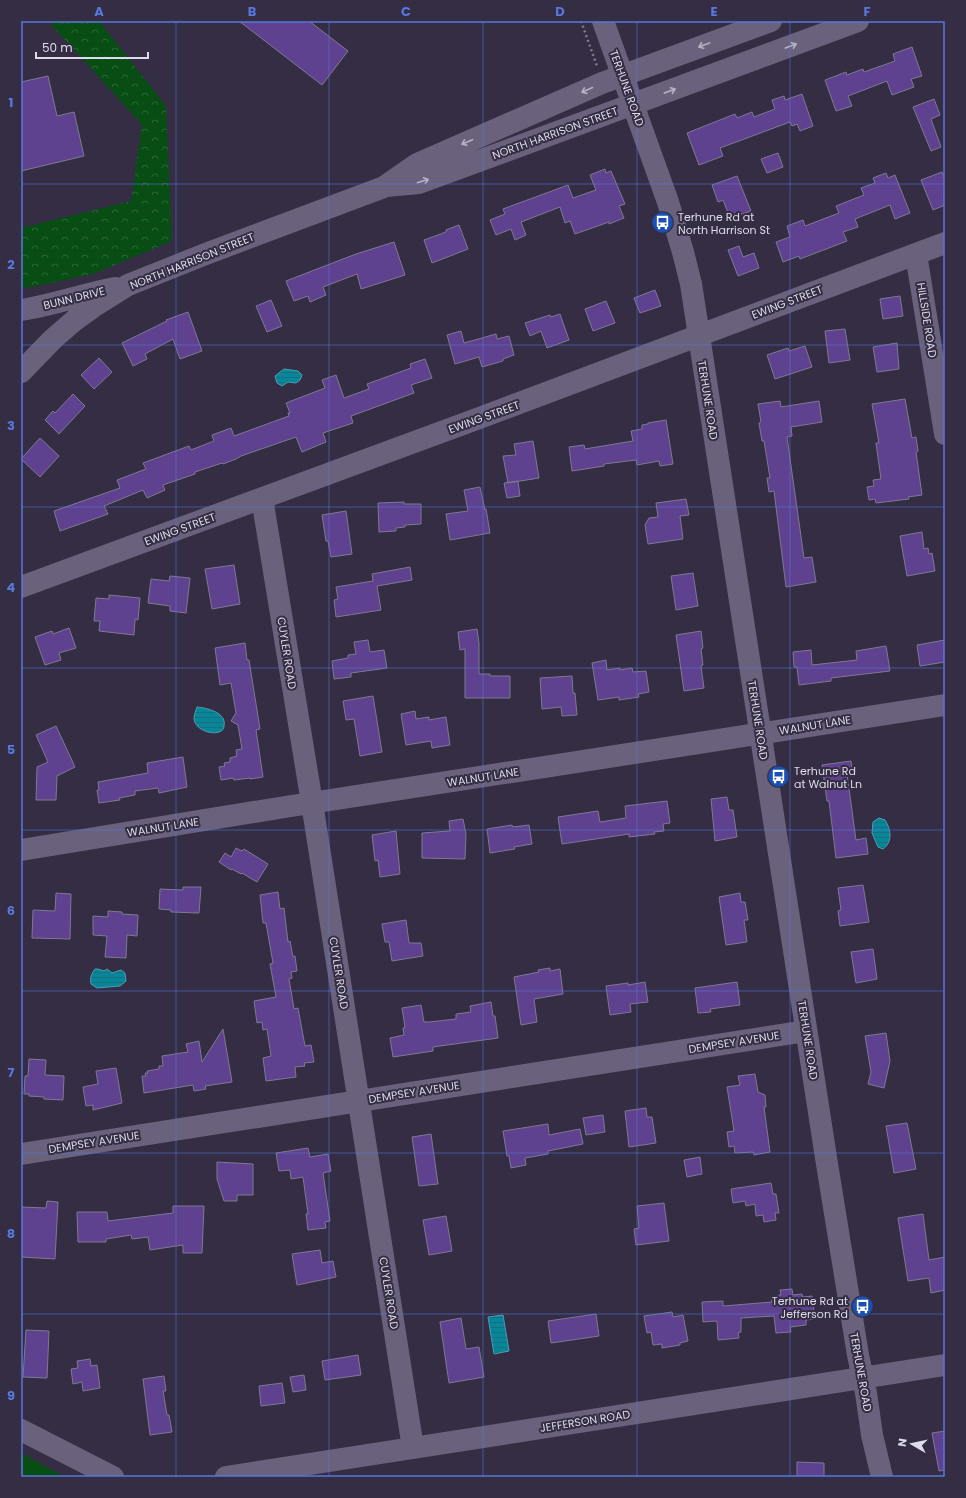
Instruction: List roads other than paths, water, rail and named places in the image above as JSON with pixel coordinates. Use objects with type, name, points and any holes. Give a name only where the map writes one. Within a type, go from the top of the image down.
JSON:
[{"type":"street","name":"TERHUNE ROAD","points":[[603,21],[668,202],[683,252],[690,284],[806,1031],[862,1378],[872,1435],[882,1477]]},
{"type":"street","name":"NORTH HARRISON STREET","points":[[384,187],[419,183],[858,21]]},
{"type":"street","name":"NORTH HARRISON STREET","points":[[21,372],[53,339],[75,320],[128,285],[203,254],[323,211],[384,187],[417,164],[623,75],[761,23]]},
{"type":"street","name":"EWING STREET","points":[[21,587],[474,420],[945,243]]},
{"type":"street","name":"HILLSIDE ROAD","points":[[916,254],[945,434]]},
{"type":"street","name":"BUNN DRIVE","points":[[21,310],[36,308],[89,292],[128,285]]},
{"type":"street","name":"CUYLER ROAD","points":[[262,498],[312,803],[413,1448]]},
{"type":"street","name":"WALNUT LANE","points":[[21,850],[312,803],[945,705]]},
{"type":"street","name":"DEMPSEY AVENUE","points":[[21,1154],[806,1031]]},
{"type":"street","name":"JEFFERSON ROAD","points":[[226,1477],[945,1365]]},
{"type":"street","points":[[21,1430],[113,1477]]},
{"type":"water","points":[[284,369],[298,371],[302,375],[300,380],[296,383],[288,382],[282,386],[277,383],[275,376]]},
{"type":"water","points":[[197,707],[205,708],[219,714],[224,721],[223,730],[211,733],[197,726],[194,719]]},
{"type":"water","points":[[879,818],[885,820],[890,831],[890,839],[883,849],[878,847],[872,833],[873,822]]},
{"type":"water","points":[[95,969],[104,971],[107,969],[112,973],[121,970],[125,973],[126,981],[120,986],[97,988],[91,984],[92,974]]},
{"type":"water","points":[[503,1315],[509,1351],[494,1354],[488,1317]]},
{"type":"place","name":"Terhune Rd at North Harrison St","points":[[662,223]]},
{"type":"place","name":"Terhune Rd at Walnut Ln","points":[[779,777]]},
{"type":"place","name":"Terhune Rd at Jefferson Rd","points":[[863,1307]]}]
